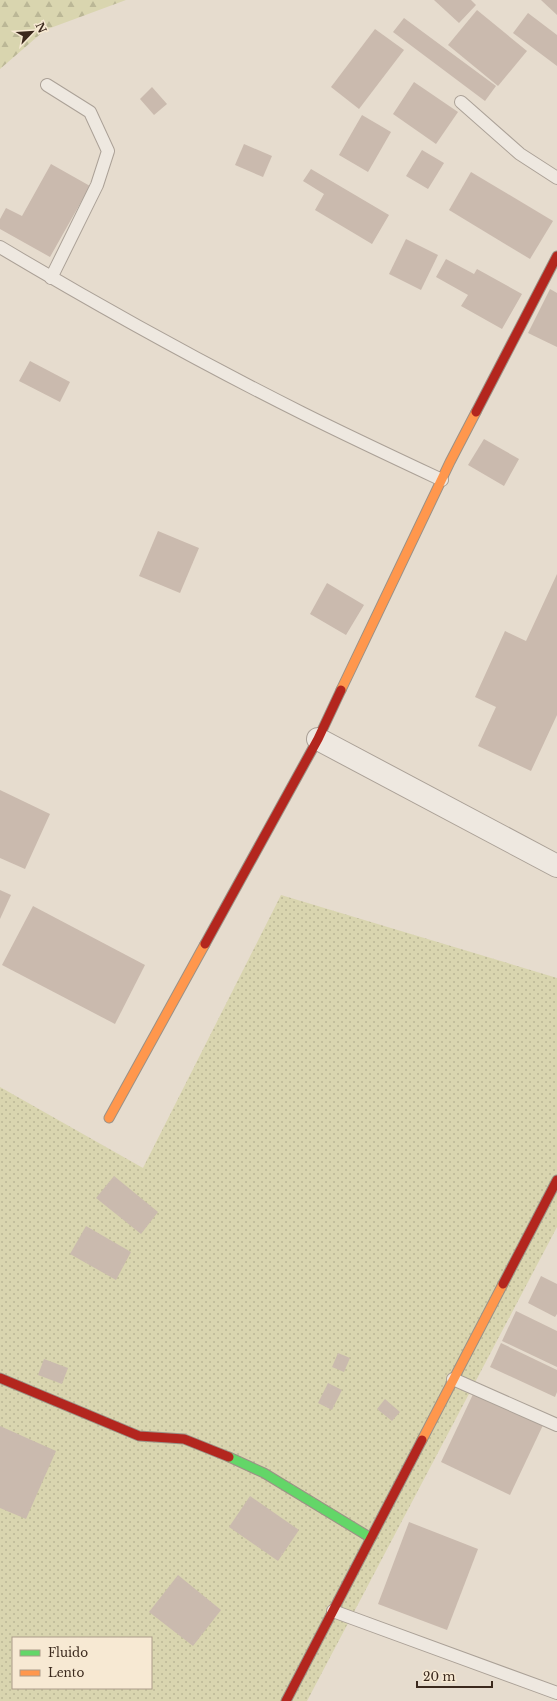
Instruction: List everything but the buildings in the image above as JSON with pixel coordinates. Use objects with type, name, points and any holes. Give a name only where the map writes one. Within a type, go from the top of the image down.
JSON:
[{"type":"street","points":[[109,1118],[318,739],[442,480],[557,256]]},
{"type":"street","points":[[318,739],[557,866]]},
{"type":"street","points":[[286,1701],[557,1180]]},
{"type":"street","points":[[0,1378],[139,1436],[184,1439],[217,1452],[264,1473],[370,1538]]},
{"type":"lane","points":[[47,85],[90,112],[108,151],[97,185],[52,278]]},
{"type":"lane","points":[[461,102],[520,154],[557,178]]},
{"type":"lane","points":[[0,247],[163,340],[302,413],[442,480]]},
{"type":"lane","points":[[453,1379],[557,1424]]},
{"type":"lane","points":[[333,1611],[557,1693]]},
{"type":"green space","points":[[0,0],[126,0],[45,30],[0,69]]},
{"type":"green space","points":[[281,895],[557,978],[557,1227],[307,1701],[0,1701],[0,1087],[143,1168]]},
{"type":"traffic: fast","points":[[229,1457],[264,1473],[371,1538]]},
{"type":"traffic: slow","points":[[341,690],[450,462],[476,412]]},
{"type":"traffic: slow","points":[[109,1118],[205,944]]},
{"type":"traffic: slow","points":[[422,1440],[503,1284]]},
{"type":"traffic: jam","points":[[476,412],[557,256]]},
{"type":"traffic: jam","points":[[205,944],[318,739],[341,690]]},
{"type":"traffic: jam","points":[[503,1284],[557,1180]]},
{"type":"traffic: jam","points":[[0,1378],[139,1436],[184,1439],[229,1457]]},
{"type":"traffic: jam","points":[[286,1701],[422,1440]]}]
